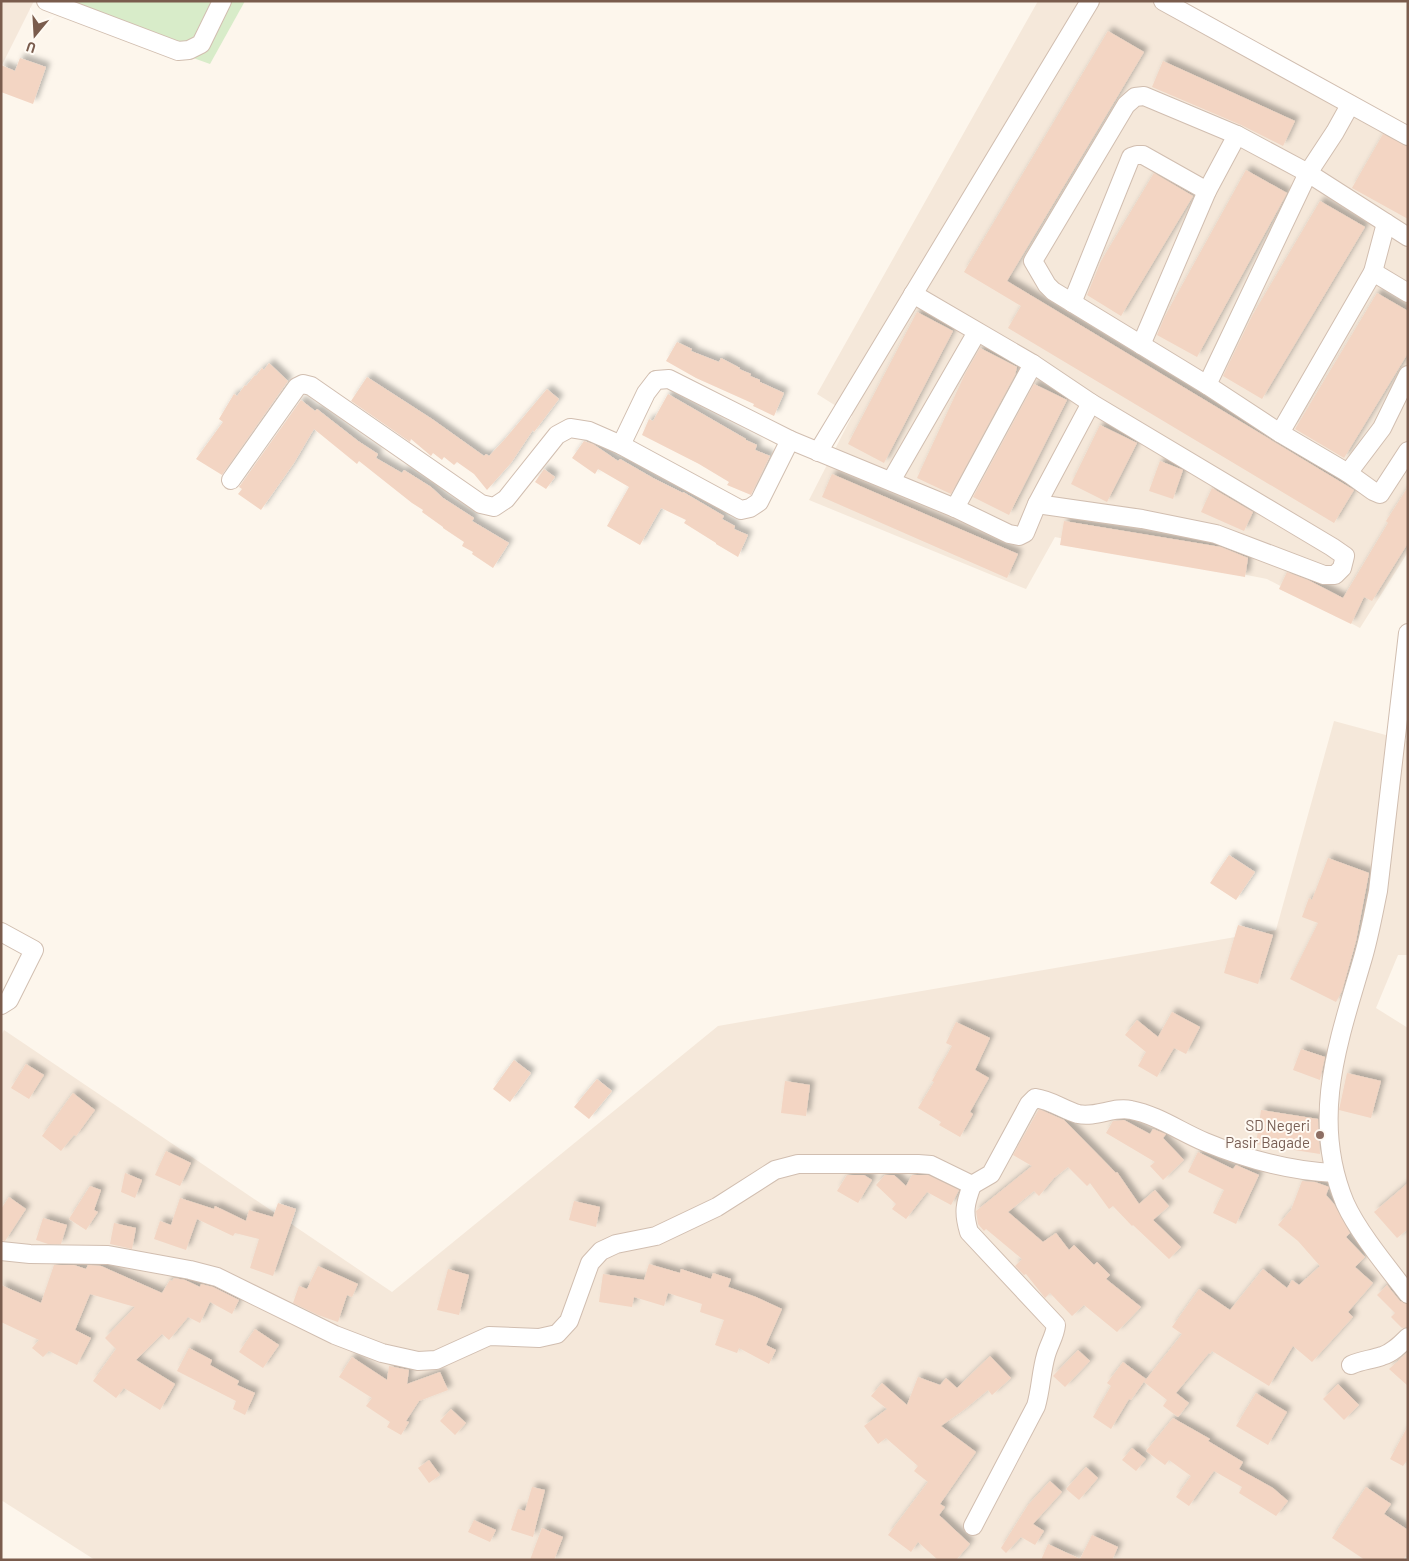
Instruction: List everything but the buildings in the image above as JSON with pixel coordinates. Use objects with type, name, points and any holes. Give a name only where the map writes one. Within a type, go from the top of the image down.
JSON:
[{"type":"street","points":[[46,1],[178,51],[189,50],[201,44],[222,1]]},
{"type":"street","points":[[818,452],[1090,1]]},
{"type":"street","points":[[1163,1],[1408,136]]},
{"type":"street","points":[[1408,237],[1308,173],[1238,135],[1144,96],[1135,97],[1126,105],[1033,261],[1053,292],[1207,385],[1373,491],[1380,494],[1408,451]]},
{"type":"street","points":[[1207,385],[1308,173],[1350,105]]},
{"type":"street","points":[[1141,345],[1207,191],[1238,135]]},
{"type":"street","points":[[1072,303],[1131,157],[1137,154],[1143,155],[1207,191]]},
{"type":"street","points":[[1280,433],[1373,272],[1386,222]]},
{"type":"street","points":[[1373,272],[1408,293]]},
{"type":"street","points":[[913,294],[1033,364],[1091,403],[1345,556],[1342,568],[1335,575],[1324,575],[1216,534],[1142,519],[1037,504]]},
{"type":"street","points":[[891,482],[976,332]]},
{"type":"street","points":[[955,508],[1033,364]]},
{"type":"street","points":[[1348,474],[1382,428],[1408,375]]},
{"type":"street","points":[[621,445],[646,393],[656,380],[669,379],[790,440],[955,508],[1009,534],[1019,536],[1025,533],[1037,504],[1091,403]]},
{"type":"street","points":[[231,480],[296,388],[303,384],[311,386],[480,504],[494,507],[506,499],[557,435],[570,428],[589,430],[621,445],[741,510],[750,508],[759,502],[790,440]]},
{"type":"street","points":[[1408,633],[1378,891],[1370,932],[1349,1001],[1334,1061],[1330,1089],[1328,1134],[1334,1173],[1346,1204],[1358,1225],[1408,1294]]},
{"type":"street","points":[[1,932],[34,950],[9,1000],[1,1005]]},
{"type":"street","points":[[972,1526],[1036,1406],[1041,1390],[1045,1357],[1056,1331],[1056,1325],[970,1232],[965,1219],[965,1204],[972,1185],[991,1174],[1029,1104],[1035,1098],[1043,1099],[1080,1114],[1093,1114],[1121,1108],[1132,1110],[1230,1152],[1270,1164],[1308,1172],[1334,1173]]},
{"type":"street","points":[[1,1251],[30,1254],[108,1255],[190,1270],[217,1277],[252,1293],[285,1312],[374,1350],[418,1361],[436,1360],[488,1336],[539,1338],[557,1334],[568,1321],[590,1263],[600,1251],[616,1244],[656,1236],[717,1208],[775,1170],[798,1164],[918,1164],[937,1167],[972,1185]]},
{"type":"street","points":[[1351,1365],[1358,1361],[1384,1356],[1408,1337]]},
{"type":"shaded area","points":[[1,1],[34,1],[1,67]]},
{"type":"shaded area","points":[[1038,1],[1154,1],[1408,141],[1408,552],[1360,628],[1267,579],[1055,537],[1026,589],[809,500],[852,416],[817,394]]},
{"type":"shaded area","points":[[1334,721],[1408,741],[1408,955],[1398,955],[1376,1008],[1408,1028],[1408,1560],[95,1560],[1,1500],[1,1036],[4,1030],[392,1292],[718,1026],[1276,930]]},
{"type":"green space","points":[[34,1],[245,1],[210,64]]},
{"type":"place","name":"SD Negeri Pasir Bagade","points":[[1320,1135]]}]
